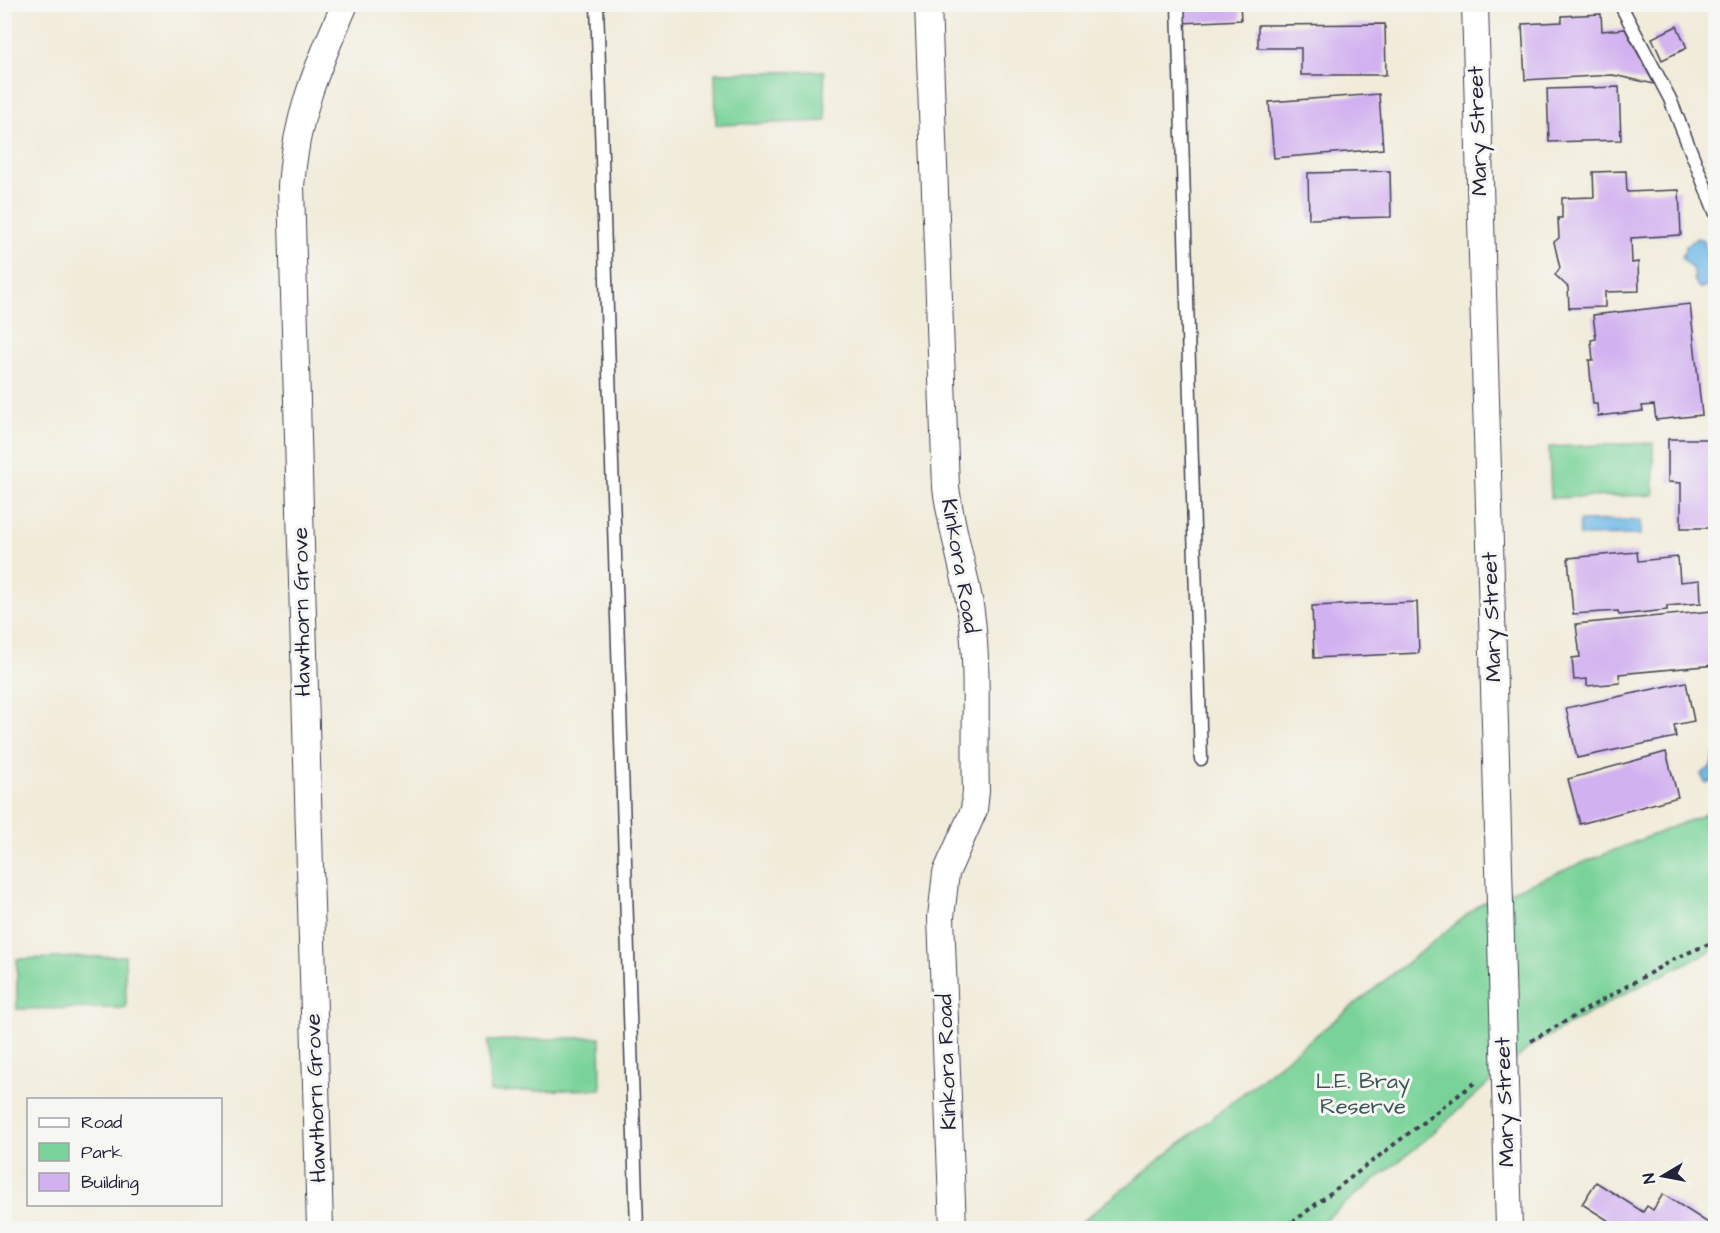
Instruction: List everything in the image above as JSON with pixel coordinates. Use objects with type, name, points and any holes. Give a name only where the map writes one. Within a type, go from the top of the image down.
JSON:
[{"type":"street","name":"Hawthorn Grove","points":[[320,1228],[291,186],[300,117],[312,81],[345,4]]},
{"type":"street","name":"Kinkora Road","points":[[928,4],[946,486],[950,518],[971,612],[974,645],[976,791],[974,810],[946,873],[941,917],[953,1228]]},
{"type":"street","name":"Mary Street","points":[[1475,4],[1509,1228]]},
{"type":"lane","points":[[597,4],[636,1228]]},
{"type":"lane","points":[[1179,4],[1201,759]]},
{"type":"lane","points":[[1620,4],[1670,99],[1716,214]]},
{"type":"path","points":[[1285,1228],[1408,1136],[1504,1057],[1676,958],[1716,941]]},
{"type":"green space","points":[[824,71],[826,121],[716,125],[715,73]]},
{"type":"green space","points":[[1653,443],[1654,495],[1551,498],[1549,447]]},
{"type":"green space","name":"L.E. Bray Reserve","points":[[1715,810],[1715,949],[1626,993],[1532,1045],[1417,1147],[1314,1228],[1074,1228],[1482,903]]},
{"type":"green space","points":[[125,956],[126,1008],[17,1009],[17,959]]},
{"type":"green space","points":[[600,1037],[601,1089],[490,1092],[488,1041]]},
{"type":"water","points":[[1697,238],[1704,240],[1714,278],[1711,287],[1699,288],[1694,280],[1694,271],[1682,258],[1686,246]]},
{"type":"water","points":[[1641,520],[1641,535],[1580,536],[1579,521]]},
{"type":"water","points":[[1715,752],[1715,780],[1705,783],[1701,774],[1711,767]]},
{"type":"building","points":[[1181,4],[1240,4],[1241,20],[1182,23]]},
{"type":"building","points":[[1705,4],[1716,4],[1716,25]]},
{"type":"building","points":[[1601,14],[1602,31],[1625,29],[1654,84],[1613,75],[1525,80],[1522,24],[1562,22],[1562,16]]},
{"type":"building","points":[[1385,24],[1386,75],[1301,75],[1301,48],[1258,48],[1258,25]]},
{"type":"building","points":[[1677,26],[1687,48],[1662,60],[1652,38]]},
{"type":"building","points":[[1619,87],[1621,140],[1549,142],[1547,89]]},
{"type":"building","points":[[1379,94],[1383,149],[1274,158],[1269,102]]},
{"type":"building","points":[[1390,171],[1391,217],[1309,219],[1308,173]]},
{"type":"building","points":[[1626,171],[1627,192],[1679,190],[1681,235],[1631,238],[1632,263],[1638,262],[1639,291],[1605,292],[1605,307],[1569,308],[1568,287],[1555,275],[1560,268],[1554,242],[1559,238],[1558,218],[1562,218],[1562,198],[1594,197],[1593,172]]},
{"type":"building","points":[[1690,304],[1702,415],[1656,420],[1654,405],[1642,406],[1643,411],[1598,416],[1597,404],[1593,404],[1589,360],[1593,360],[1591,340],[1596,339],[1593,315]]},
{"type":"building","points":[[1668,439],[1716,439],[1716,528],[1681,528],[1681,483],[1668,482]]},
{"type":"building","points":[[1637,552],[1638,561],[1678,557],[1680,582],[1700,580],[1701,603],[1667,606],[1667,610],[1619,615],[1618,611],[1573,614],[1568,558]]},
{"type":"building","points":[[1417,602],[1419,653],[1314,658],[1312,606]]},
{"type":"building","points":[[1712,611],[1716,665],[1619,674],[1620,683],[1587,686],[1587,679],[1574,680],[1572,658],[1580,657],[1576,624]]},
{"type":"building","points":[[1686,682],[1694,721],[1674,725],[1676,737],[1577,758],[1566,708]]},
{"type":"building","points":[[1666,752],[1678,797],[1580,824],[1568,779]]},
{"type":"building","points":[[1596,1182],[1643,1212],[1647,1206],[1653,1210],[1663,1194],[1716,1228],[1620,1228],[1582,1204]]}]
